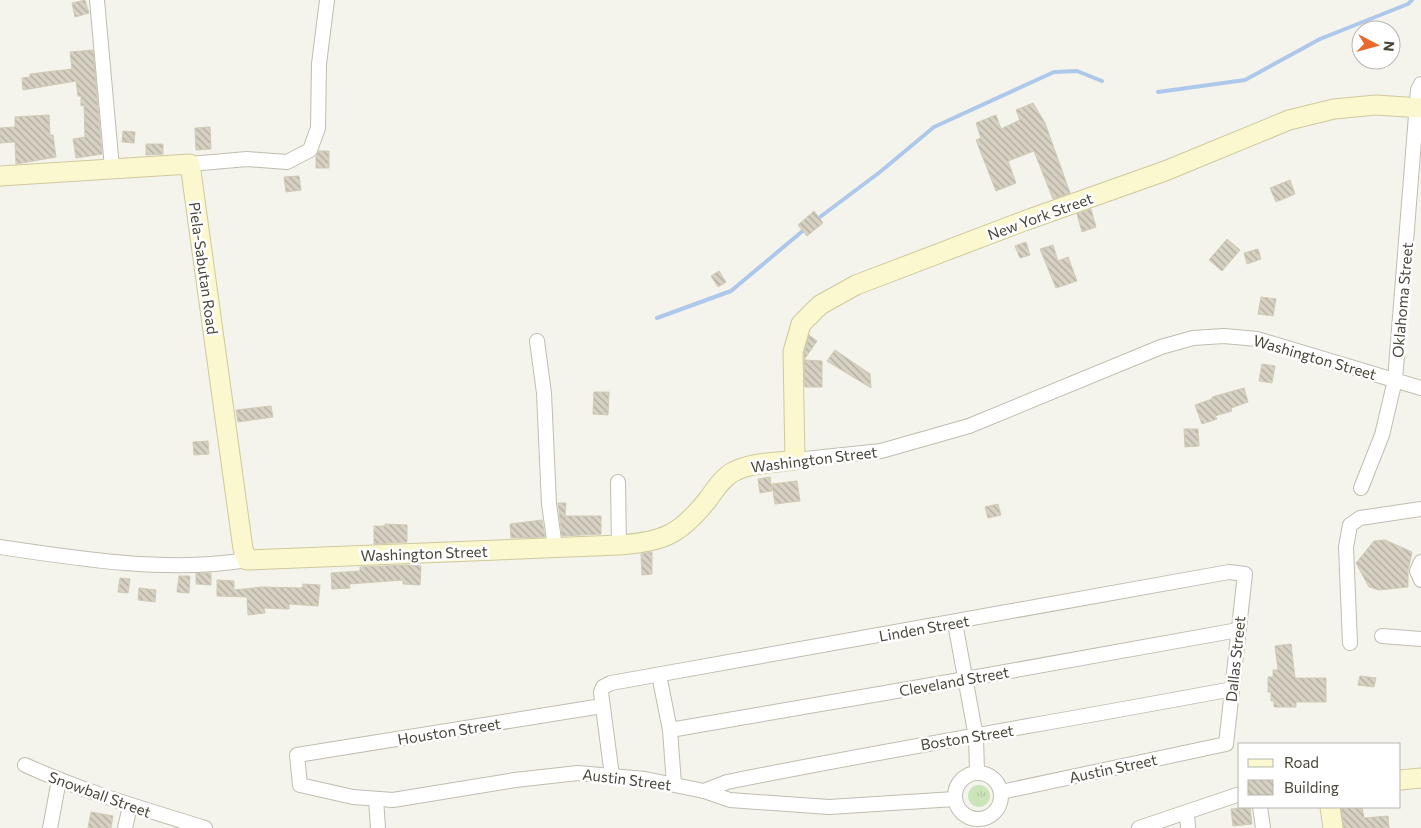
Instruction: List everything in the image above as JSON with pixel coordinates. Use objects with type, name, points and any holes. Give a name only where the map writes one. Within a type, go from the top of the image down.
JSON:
[{"type":"street","points":[[97,0],[112,168]]},
{"type":"street","points":[[0,176],[247,159],[287,162],[310,150],[318,128],[319,64],[327,0]]},
{"type":"street","name":"Oklahoma Street","points":[[1361,488],[1382,435],[1395,380],[1420,108],[1418,90],[1421,84]]},
{"type":"street","name":"New York Street","points":[[795,460],[793,352],[801,324],[820,306],[865,282],[1024,221],[1165,171],[1288,120],[1334,109],[1376,105],[1420,108]]},
{"type":"street","name":"Piela-Sabutan Road","points":[[190,164],[243,549],[247,560]]},
{"type":"street","name":"Washington Street","points":[[0,547],[78,559],[198,566],[247,560],[654,542],[676,532],[692,518],[722,480],[734,471],[748,466],[880,451],[969,426],[1161,348],[1193,338],[1224,336],[1257,339],[1421,388]]},
{"type":"street","points":[[537,340],[544,393],[549,504],[555,547]]},
{"type":"street","points":[[618,482],[619,545]]},
{"type":"street","points":[[1350,643],[1346,547],[1350,525],[1360,518],[1421,509]]},
{"type":"street","points":[[1421,562],[1417,571],[1421,580]]},
{"type":"street","name":"Linden Street","points":[[602,706],[601,692],[603,687],[611,683],[955,623],[1230,572],[1244,574]]},
{"type":"street","name":"Dallas Street","points":[[1226,744],[1244,574]]},
{"type":"street","points":[[955,623],[976,737],[977,772]]},
{"type":"street","name":"Cleveland Street","points":[[670,730],[1238,630]]},
{"type":"street","points":[[1382,636],[1421,639]]},
{"type":"street","points":[[659,676],[670,730],[674,784]]},
{"type":"street","name":"Boston Street","points":[[704,791],[727,782],[878,752],[976,737],[1232,690]]},
{"type":"street","points":[[602,706],[612,776]]},
{"type":"street","name":"Houston Street","points":[[300,785],[297,755],[602,706]]},
{"type":"street","name":"Austin Street","points":[[1001,792],[1226,744]]},
{"type":"street","name":"Snowball Street","points":[[25,765],[59,780],[130,806],[197,827]]},
{"type":"street","points":[[977,772],[990,776],[995,780],[1001,792],[999,805],[990,822],[985,818],[974,823],[961,811],[955,799],[958,784],[970,774],[977,772]]},
{"type":"street","name":"Austin Street","points":[[300,785],[353,797],[376,799],[422,796],[546,775],[578,773],[674,784],[704,791],[730,800],[829,807],[955,799]]},
{"type":"street","points":[[1401,780],[1421,778]]},
{"type":"street","points":[[50,828],[59,780]]},
{"type":"street","points":[[1140,828],[1238,795]]},
{"type":"street","points":[[376,799],[378,828]]},
{"type":"street","points":[[125,828],[130,806]]},
{"type":"street","points":[[1260,808],[1263,828]]},
{"type":"street","points":[[1330,808],[1333,828]]},
{"type":"street","points":[[1187,813],[1188,828]]},
{"type":"green space","points":[[979,785],[987,788],[990,796],[987,804],[979,807],[971,804],[968,796],[971,788]]},
{"type":"building","points":[[85,0],[89,13],[75,17],[72,3]]},
{"type":"building","points":[[93,50],[102,154],[76,158],[73,139],[85,137],[84,105],[81,106],[81,96],[78,96],[76,81],[23,90],[22,78],[30,77],[30,74],[72,69],[70,52]]},
{"type":"building","points":[[1033,103],[1045,123],[1070,193],[1053,199],[1034,151],[1008,161],[1016,183],[996,191],[976,140],[981,138],[976,123],[996,115],[1001,129],[1020,120],[1016,110]]},
{"type":"building","points":[[49,115],[50,135],[53,135],[56,157],[16,164],[15,142],[0,143],[0,128],[15,127],[15,117]]},
{"type":"building","points":[[210,127],[211,149],[196,150],[195,128]]},
{"type":"building","points":[[123,131],[135,132],[134,143],[122,142]]},
{"type":"building","points":[[146,144],[163,144],[163,154],[146,155]]},
{"type":"building","points":[[319,151],[329,151],[329,168],[316,168],[316,156]]},
{"type":"building","points":[[299,176],[301,190],[286,192],[284,177]]},
{"type":"building","points":[[1290,180],[1295,194],[1276,202],[1270,188]]},
{"type":"building","points":[[1091,209],[1096,227],[1082,232],[1077,214]]},
{"type":"building","points":[[814,211],[823,223],[807,236],[798,225]]},
{"type":"building","points":[[1227,239],[1240,250],[1222,271],[1209,260]]},
{"type":"building","points":[[1026,242],[1030,255],[1020,258],[1015,246]]},
{"type":"building","points":[[1053,245],[1058,261],[1068,257],[1077,281],[1056,288],[1040,249]]},
{"type":"building","points":[[1258,249],[1261,259],[1247,264],[1244,253]]},
{"type":"building","points":[[719,271],[726,282],[718,287],[711,276]]},
{"type":"building","points":[[1261,297],[1276,299],[1273,316],[1258,314]]},
{"type":"building","points":[[809,335],[817,341],[804,360],[804,353]]},
{"type":"building","points":[[835,350],[870,374],[871,388],[827,361]]},
{"type":"building","points":[[804,360],[822,361],[822,387],[805,387]]},
{"type":"building","points":[[1262,364],[1275,366],[1272,383],[1259,381]]},
{"type":"building","points":[[1244,388],[1248,402],[1231,408],[1232,411],[1215,416],[1217,419],[1202,424],[1195,405],[1212,399],[1212,397]]},
{"type":"building","points":[[594,392],[609,392],[608,415],[593,414]]},
{"type":"building","points":[[271,406],[273,417],[238,422],[236,410]]},
{"type":"building","points":[[1184,429],[1198,429],[1199,446],[1185,447]]},
{"type":"building","points":[[208,441],[209,454],[194,455],[193,442]]},
{"type":"building","points":[[770,477],[772,491],[760,493],[758,479]]},
{"type":"building","points":[[797,481],[800,501],[775,504],[772,484]]},
{"type":"building","points":[[558,503],[566,503],[565,516],[601,516],[601,534],[562,536]]},
{"type":"building","points":[[998,504],[1001,515],[988,518],[985,507]]},
{"type":"building","points":[[542,520],[545,537],[511,538],[510,524]]},
{"type":"building","points":[[385,524],[407,525],[407,542],[374,544],[374,526],[385,526]]},
{"type":"building","points":[[1385,540],[1412,552],[1408,571],[1408,587],[1379,590],[1369,587],[1356,563],[1374,541]]},
{"type":"building","points":[[652,552],[652,574],[642,575],[641,554]]},
{"type":"building","points":[[421,566],[420,585],[403,584],[403,580],[349,584],[350,588],[332,589],[331,573],[360,571],[360,567]]},
{"type":"building","points":[[196,573],[211,573],[211,585],[196,584]]},
{"type":"building","points":[[179,576],[190,576],[189,593],[177,592]]},
{"type":"building","points":[[120,578],[130,579],[128,593],[118,592]]},
{"type":"building","points":[[217,580],[234,581],[234,590],[262,587],[302,588],[303,584],[320,585],[318,606],[289,604],[289,609],[264,608],[265,613],[248,615],[247,597],[217,596]]},
{"type":"building","points":[[139,588],[156,590],[155,602],[138,600]]},
{"type":"building","points":[[1291,644],[1295,678],[1326,678],[1326,702],[1296,702],[1296,707],[1274,707],[1274,701],[1271,701],[1271,692],[1268,692],[1268,677],[1273,677],[1273,670],[1278,670],[1275,646]]},
{"type":"building","points":[[1360,676],[1376,678],[1374,687],[1358,685]]},
{"type":"building","points":[[1250,808],[1252,824],[1233,826],[1231,809]]},
{"type":"building","points":[[1341,808],[1362,808],[1364,818],[1388,816],[1389,828],[1344,828]]},
{"type":"building","points":[[91,812],[113,816],[111,828],[88,828]]},
{"type":"waterway","points":[[1158,92],[1245,80],[1320,39],[1408,4],[1412,0]]},
{"type":"waterway","points":[[816,220],[880,172],[934,127],[1054,72],[1077,71],[1102,81]]},
{"type":"waterway","points":[[657,318],[731,291],[805,229]]}]
